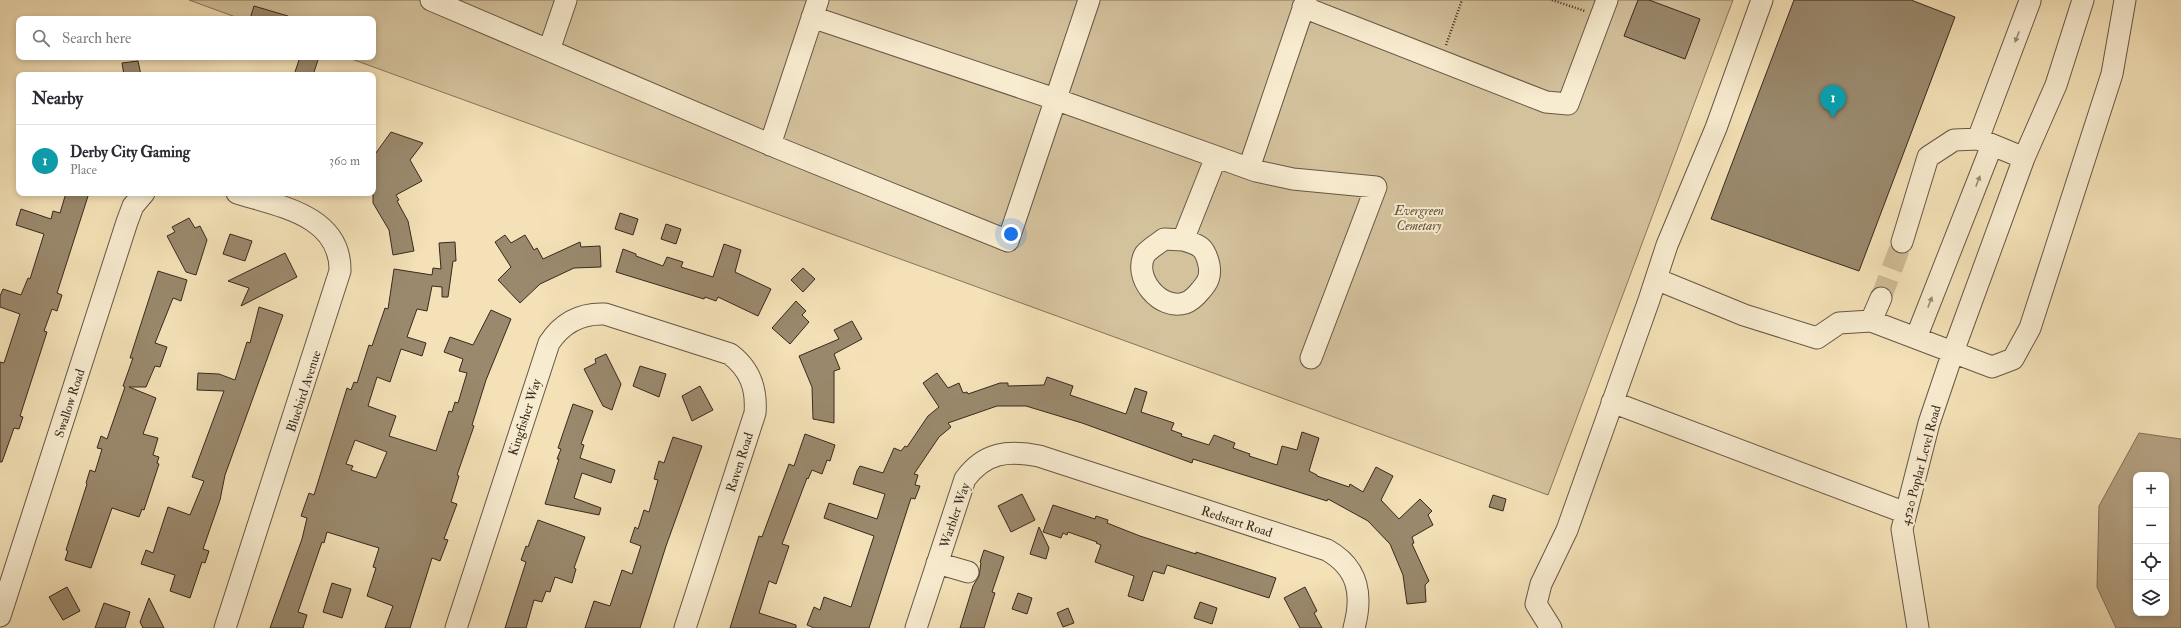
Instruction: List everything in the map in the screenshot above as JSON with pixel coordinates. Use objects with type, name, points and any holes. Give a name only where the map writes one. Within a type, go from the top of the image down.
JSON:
[{"type":"street","points":[[431,0],[770,145],[1008,240],[1089,0]]},
{"type":"street","points":[[549,50],[566,0]]},
{"type":"street","points":[[1551,628],[1536,604],[1541,584],[1567,530],[1667,245],[1716,128],[1762,0]]},
{"type":"street","name":"4520 Poplar Level Road","points":[[1918,628],[1902,529],[1929,423],[1953,352],[2024,158],[2056,85],[2083,0]]},
{"type":"street","points":[[1656,279],[1744,314],[1817,338],[1839,323],[1871,321],[1992,367],[2013,359],[2030,328],[2112,74],[2125,0]]},
{"type":"street","points":[[1916,338],[1985,142],[2030,1]]},
{"type":"street","points":[[1248,168],[1304,3],[1441,61],[1546,102],[1568,104],[1604,8]]},
{"type":"street","points":[[770,145],[815,9],[1056,99],[1248,168],[1293,179],[1376,187],[1311,358]]},
{"type":"street","points":[[1902,242],[1928,157],[1954,140],[1985,142],[2024,158]]},
{"type":"street","points":[[1183,240],[1216,157]]},
{"type":"street","name":"Swallow Road","points":[[0,616],[127,222],[133,206],[141,196]]},
{"type":"street","name":"Bluebird Avenue","points":[[226,628],[340,271],[339,254],[335,244],[321,225],[305,216],[245,196]]},
{"type":"street","points":[[1871,321],[1881,298]]},
{"type":"street","name":"Kingfisher Way","points":[[456,628],[544,355],[554,335],[574,319],[595,313],[605,314],[679,336]]},
{"type":"street","name":"Raven Road","points":[[679,336],[721,350],[738,360],[751,378],[756,401],[755,413],[685,628]]},
{"type":"street","points":[[1612,402],[1906,513]]},
{"type":"street","name":"Warbler Way","points":[[916,628],[965,480],[980,463],[996,455],[1021,452],[1060,463]]},
{"type":"street","name":"Redstart Road","points":[[1060,463],[1326,550],[1336,555],[1345,564],[1356,581],[1360,597],[1359,609],[1354,628]]},
{"type":"street","points":[[937,563],[968,572]]},
{"type":"path","points":[[1441,61],[1462,0]]},
{"type":"path","points":[[1552,0],[1604,8]]},
{"type":"green space","name":"Evergreen Cemetary","points":[[189,0],[1733,0],[1548,495],[354,60],[376,60],[376,16],[233,16]]},
{"type":"shaded area","points":[[2139,433],[2181,439],[2181,628],[2116,628],[2097,587],[2099,506]]},
{"type":"building","points":[[1638,0],[1649,0],[1700,19],[1685,59],[1624,36]]},
{"type":"building","points":[[1794,0],[1911,0],[1955,17],[1859,271],[1711,219]]},
{"type":"building","points":[[254,6],[288,16],[251,16]]},
{"type":"building","points":[[299,60],[318,60],[314,72],[295,72]]},
{"type":"building","points":[[138,61],[140,72],[124,72],[122,63]]},
{"type":"building","points":[[391,132],[423,143],[410,160],[422,181],[396,195],[399,200],[397,201],[408,221],[414,251],[393,255],[389,230],[373,203],[373,196],[376,196],[376,153]]},
{"type":"building","points":[[65,196],[88,196],[57,293],[62,295],[57,311],[52,309],[44,331],[47,332],[20,416],[23,417],[19,429],[14,428],[2,462],[0,462],[0,362],[4,363],[20,314],[0,307],[0,296],[3,289],[21,295],[28,278],[30,279],[44,234],[16,225],[21,209],[51,219],[53,211],[60,213]]},
{"type":"building","points":[[620,213],[638,219],[633,235],[615,229]]},
{"type":"building","points":[[189,218],[195,228],[200,226],[207,240],[196,275],[186,272],[167,236],[175,232],[172,227]]},
{"type":"building","points":[[666,224],[681,229],[676,244],[661,239]]},
{"type":"building","points":[[230,234],[252,241],[245,261],[223,254]]},
{"type":"building","points":[[505,235],[511,243],[525,235],[534,250],[537,248],[543,259],[580,242],[581,247],[600,246],[601,267],[574,268],[540,284],[520,303],[498,280],[511,267],[495,242]]},
{"type":"building","points":[[455,242],[456,261],[453,261],[448,297],[442,297],[442,287],[432,286],[427,311],[417,309],[407,337],[426,343],[422,356],[401,349],[390,382],[377,377],[368,406],[396,416],[389,436],[436,451],[449,411],[452,412],[455,402],[458,403],[467,373],[459,371],[463,359],[444,352],[450,337],[473,345],[491,310],[511,319],[486,380],[472,425],[474,426],[457,475],[459,476],[451,502],[457,504],[444,539],[448,540],[440,561],[432,558],[410,628],[385,628],[393,606],[367,596],[376,568],[373,567],[379,548],[327,532],[324,543],[322,542],[298,612],[307,615],[303,628],[270,628],[302,539],[307,518],[301,516],[309,493],[314,495],[347,388],[351,390],[354,382],[357,383],[369,345],[372,346],[385,308],[388,309],[394,269],[432,275],[433,268],[441,269],[439,243]],"holes":[[[355,440],[387,452],[376,478],[351,470],[353,466],[346,464]]]},
{"type":"building","points":[[724,244],[741,250],[735,272],[771,289],[758,316],[718,297],[716,301],[705,297],[704,299],[616,272],[623,249],[636,254],[636,256],[663,266],[667,257],[683,262],[681,267],[713,277]]},
{"type":"building","points":[[285,253],[297,277],[241,306],[249,288],[228,281]]},
{"type":"building","points":[[803,268],[815,279],[803,292],[791,280]]},
{"type":"building","points":[[158,271],[187,280],[181,301],[173,298],[155,343],[167,347],[160,367],[155,366],[146,387],[129,387],[156,398],[143,434],[158,438],[153,455],[159,457],[157,463],[159,464],[144,510],[142,509],[139,517],[112,508],[91,568],[65,560],[68,551],[66,550],[90,470],[95,472],[102,449],[97,448],[101,436],[107,439],[125,387],[123,386],[133,358],[130,358]]},
{"type":"building","points":[[796,301],[806,311],[802,315],[809,322],[790,344],[772,328]]},
{"type":"building","points":[[259,307],[283,315],[225,475],[220,500],[203,549],[209,551],[205,563],[202,562],[190,598],[170,591],[175,575],[141,564],[146,550],[153,553],[168,507],[190,515],[204,481],[192,477],[224,391],[197,390],[198,373],[219,374],[235,380],[247,342],[250,343]]},
{"type":"building","points":[[852,321],[862,339],[834,354],[840,369],[834,371],[834,423],[813,419],[812,387],[799,356],[839,339],[834,330]]},
{"type":"building","points":[[606,354],[621,384],[612,410],[603,406],[584,369],[596,363],[595,359]]},
{"type":"building","points":[[640,366],[666,374],[659,397],[633,386]]},
{"type":"building","points":[[937,373],[948,388],[959,383],[963,393],[967,392],[968,394],[1000,383],[1008,383],[1008,386],[1044,385],[1047,377],[1073,386],[1070,395],[1126,414],[1135,388],[1147,392],[1141,412],[1174,423],[1171,430],[1182,434],[1181,436],[1209,445],[1214,435],[1235,443],[1233,448],[1250,454],[1249,456],[1277,465],[1282,446],[1297,450],[1302,432],[1319,438],[1309,471],[1317,476],[1349,487],[1350,484],[1363,492],[1376,467],[1393,476],[1381,500],[1399,519],[1420,499],[1432,511],[1428,515],[1433,525],[1412,537],[1414,543],[1412,544],[1429,581],[1425,585],[1426,602],[1407,604],[1403,575],[1390,544],[1368,521],[1328,499],[1327,501],[1193,459],[1192,463],[1082,423],[1026,406],[997,406],[948,423],[951,427],[939,437],[914,474],[918,475],[915,485],[920,486],[915,499],[911,498],[869,628],[814,628],[807,625],[814,607],[820,610],[824,597],[851,607],[874,536],[824,518],[829,503],[877,519],[885,494],[853,484],[857,471],[860,466],[883,473],[894,448],[901,451],[905,446],[907,447],[928,416],[939,407],[923,383]]},
{"type":"building","points":[[700,386],[713,410],[692,421],[682,396]]},
{"type":"building","points":[[573,404],[593,411],[581,444],[584,445],[580,458],[615,470],[611,483],[582,473],[574,498],[601,508],[599,515],[545,504],[559,459],[557,459],[561,449],[558,448]]},
{"type":"building","points":[[805,434],[835,445],[830,461],[827,460],[822,474],[812,470],[808,479],[807,478],[782,544],[789,546],[776,584],[769,581],[759,613],[796,625],[796,628],[730,628],[759,536],[762,537],[789,464],[794,466]]},
{"type":"building","points":[[673,437],[702,446],[666,546],[640,628],[585,628],[594,601],[610,606],[622,570],[632,574],[641,546],[630,542],[635,527],[638,529],[644,510],[649,512],[658,480],[654,479],[659,461],[664,463]]},
{"type":"building","points":[[1022,494],[1035,520],[1011,532],[998,506]]},
{"type":"building","points":[[1493,495],[1506,499],[1503,511],[1489,507]]},
{"type":"building","points":[[1053,505],[1095,519],[1096,516],[1108,520],[1107,523],[1140,536],[1196,554],[1196,552],[1276,578],[1269,598],[1167,565],[1164,574],[1153,571],[1143,601],[1128,596],[1134,576],[1095,562],[1101,545],[1096,543],[1097,542],[1068,532],[1067,535],[1063,533],[1061,538],[1043,532]]},
{"type":"building","points":[[538,520],[585,537],[574,568],[576,569],[572,583],[555,577],[550,592],[546,591],[542,602],[534,600],[526,628],[505,628],[526,562],[521,560],[526,546],[528,547]]},
{"type":"building","points":[[1039,527],[1049,548],[1046,559],[1030,554]]},
{"type":"building","points":[[984,550],[1004,557],[992,592],[995,593],[984,628],[960,628],[973,586],[979,576],[980,562]]},
{"type":"building","points":[[332,583],[351,589],[342,618],[323,612]]},
{"type":"building","points":[[67,587],[80,611],[63,620],[49,597]]},
{"type":"building","points":[[1305,587],[1317,611],[1314,613],[1322,628],[1300,628],[1284,598]]},
{"type":"building","points":[[1018,593],[1032,598],[1027,614],[1012,609]]},
{"type":"building","points":[[149,598],[164,628],[143,628],[140,622]]},
{"type":"building","points":[[1200,602],[1217,608],[1212,624],[1194,618]]},
{"type":"building","points":[[104,603],[130,612],[125,628],[95,628]]},
{"type":"building","points":[[1068,608],[1074,623],[1063,627],[1057,613]]},
{"type":"tunnel","points":[[1881,298],[1902,242]]},
{"type":"place","name":"Derby City Gaming","points":[[1833,118]]}]
